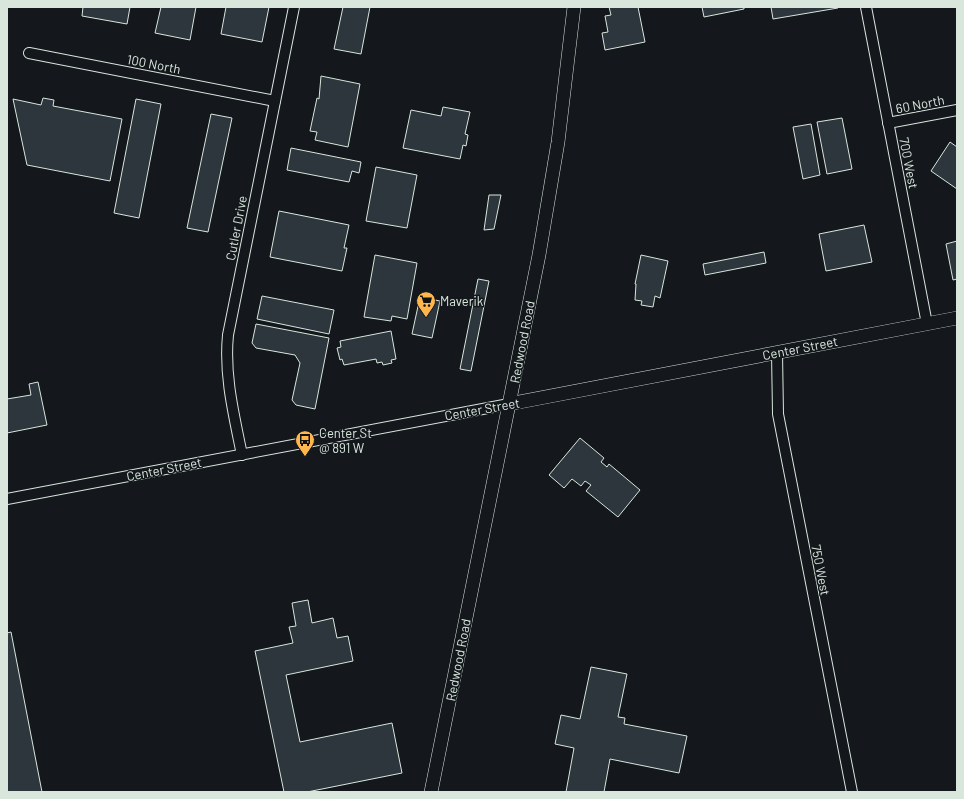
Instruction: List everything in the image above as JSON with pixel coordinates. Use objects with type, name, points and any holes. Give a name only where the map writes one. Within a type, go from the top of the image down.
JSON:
[{"type":"main road","name":"Redwood Road","points":[[431,792],[510,404],[549,198],[565,88],[574,7]]},
{"type":"main road","name":"Center Street","points":[[510,404],[957,318]]},
{"type":"street","name":"Cutler Drive","points":[[242,455],[228,377],[226,358],[228,335],[294,7]]},
{"type":"street","name":"700 West","points":[[866,7],[927,324]]},
{"type":"street","name":"100 North","points":[[29,53],[275,101]]},
{"type":"street","name":"60 North","points":[[888,123],[957,110]]},
{"type":"street","name":"750 West","points":[[778,353],[778,414],[852,792]]},
{"type":"street","name":"Center Street","points":[[7,499],[510,404]]},
{"type":"building","points":[[83,7],[130,7],[127,24],[82,16]]},
{"type":"building","points":[[161,7],[196,7],[190,40],[155,33]]},
{"type":"building","points":[[226,7],[269,7],[262,42],[221,34]]},
{"type":"building","points":[[343,7],[370,7],[361,54],[334,49]]},
{"type":"building","points":[[609,7],[638,7],[645,42],[605,50],[602,33],[608,32],[605,16],[611,15]]},
{"type":"building","points":[[702,7],[744,7],[744,9],[704,17]]},
{"type":"building","points":[[771,7],[838,7],[838,8],[773,19]]},
{"type":"building","points":[[321,76],[360,84],[348,147],[315,140],[317,132],[310,131],[317,98],[319,99]]},
{"type":"building","points":[[43,98],[54,100],[53,106],[122,119],[110,181],[27,165],[13,99],[41,105]]},
{"type":"building","points":[[136,99],[161,104],[139,218],[114,213]]},
{"type":"building","points":[[443,107],[470,112],[465,134],[468,135],[466,146],[463,145],[460,159],[403,148],[411,110],[441,116]]},
{"type":"building","points":[[211,114],[232,118],[208,232],[187,228]]},
{"type":"building","points":[[842,118],[852,169],[827,174],[817,122]]},
{"type":"building","points":[[811,124],[820,175],[803,179],[793,127]]},
{"type":"building","points":[[950,142],[957,147],[957,189],[931,171]]},
{"type":"building","points":[[291,148],[361,162],[359,173],[352,171],[349,182],[287,170]]},
{"type":"building","points":[[376,167],[417,175],[407,228],[366,221]]},
{"type":"building","points":[[489,195],[501,195],[494,229],[484,230]]},
{"type":"building","points":[[279,211],[349,225],[344,248],[347,248],[342,271],[270,257]]},
{"type":"building","points":[[864,225],[872,262],[826,271],[819,234]]},
{"type":"building","points":[[957,241],[957,279],[953,280],[946,244]]},
{"type":"building","points":[[764,252],[766,263],[705,275],[703,264]]},
{"type":"building","points":[[375,255],[417,263],[407,319],[392,316],[391,321],[364,317]]},
{"type":"building","points":[[641,255],[668,261],[660,298],[655,296],[653,307],[641,305],[642,301],[635,300],[635,284]]},
{"type":"building","name":"Maverik","points":[[478,279],[489,281],[471,371],[460,369]]},
{"type":"building","points":[[262,296],[334,310],[329,334],[257,319]]},
{"type":"building","name":"Maverik","points":[[420,297],[440,301],[432,338],[412,334]]},
{"type":"building","points":[[256,324],[329,338],[315,409],[296,405],[292,400],[300,363],[295,355],[256,348],[252,343]]},
{"type":"building","points":[[391,331],[396,359],[391,360],[392,363],[383,365],[382,362],[377,363],[376,359],[344,365],[342,359],[340,360],[337,348],[341,347],[340,341]]},
{"type":"building","points":[[38,382],[47,425],[7,433],[7,399],[31,395],[29,384]]},
{"type":"building","points":[[580,438],[604,458],[601,462],[607,467],[609,464],[640,490],[618,517],[586,491],[591,485],[585,481],[581,486],[572,479],[564,488],[549,475]]},
{"type":"building","points":[[308,600],[312,623],[333,618],[337,638],[348,636],[353,661],[286,675],[300,742],[392,723],[402,773],[307,792],[284,792],[255,651],[293,643],[289,627],[296,626],[292,603]]},
{"type":"building","points":[[11,632],[42,792],[7,792],[7,633]]},
{"type":"building","points":[[591,667],[627,674],[618,717],[625,718],[624,724],[687,736],[679,773],[610,759],[604,792],[566,792],[574,748],[555,744],[561,715],[580,719]]},
{"type":"place","name":"Maverik","points":[[426,318]]},
{"type":"place","name":"Center St @ 891 W","points":[[305,457]]}]
